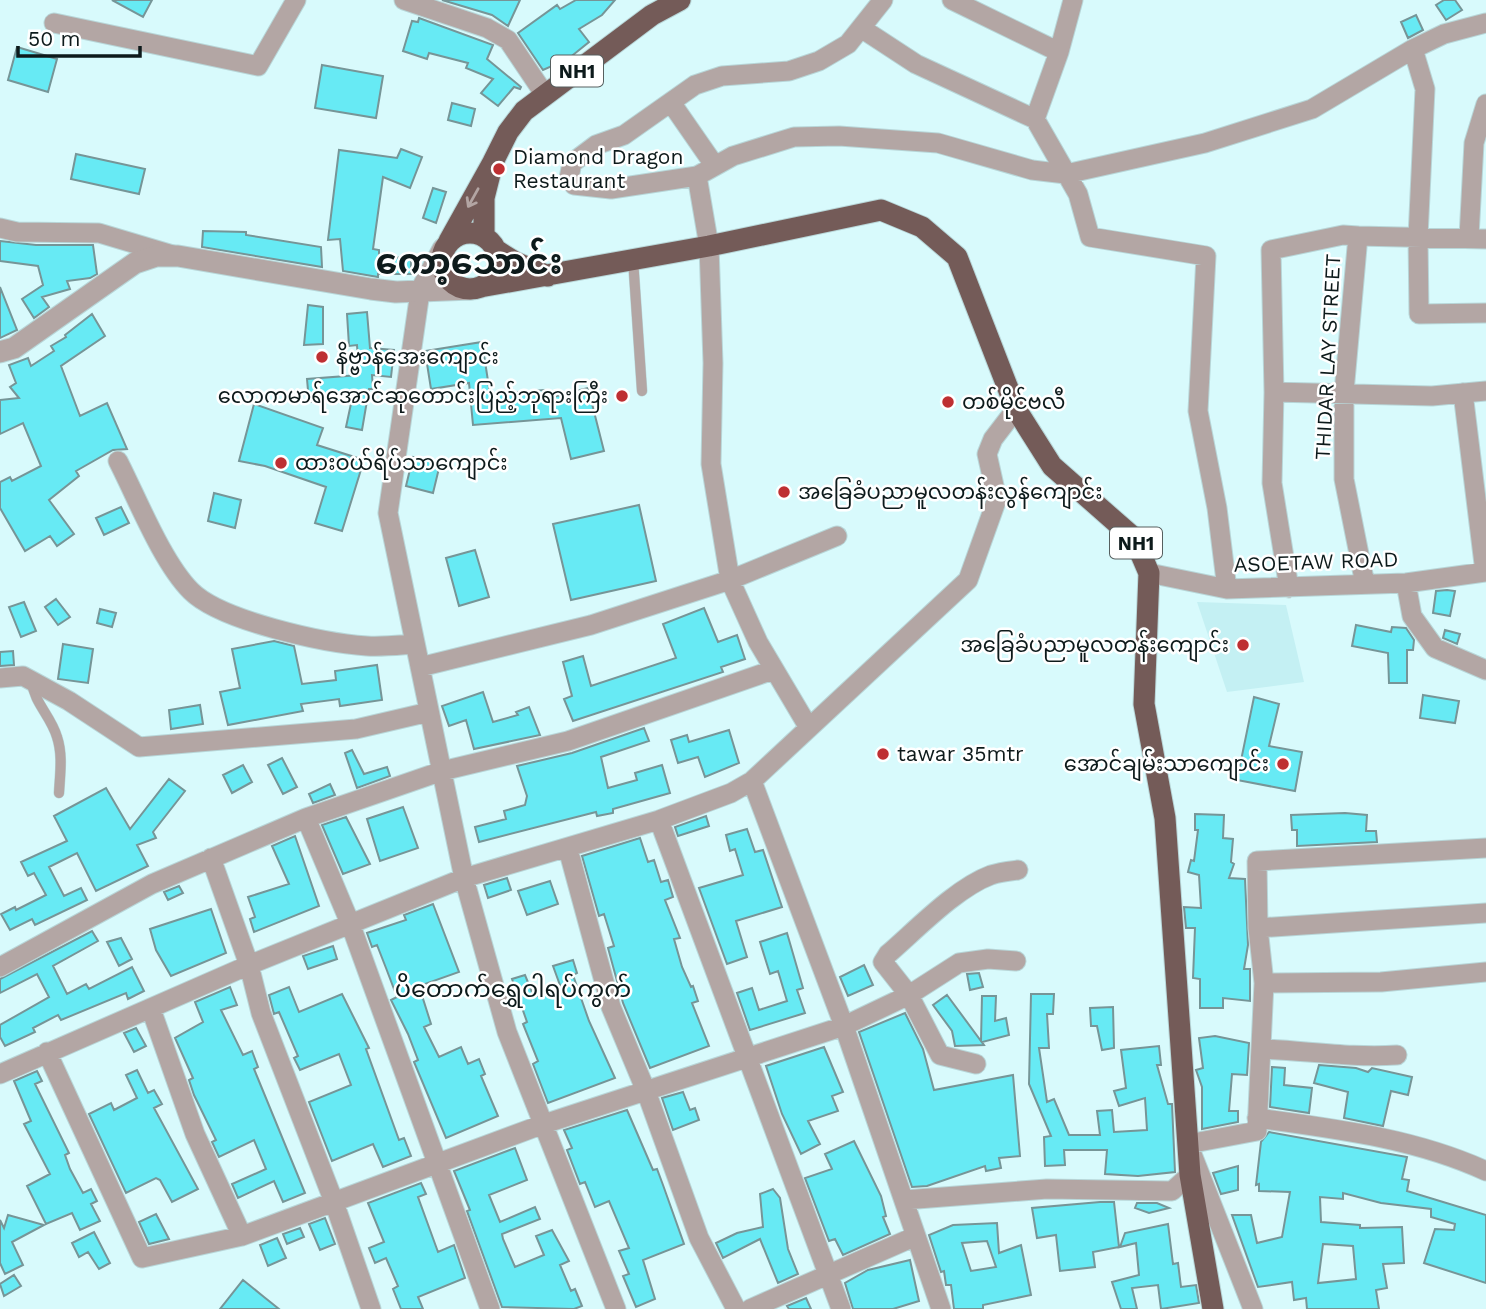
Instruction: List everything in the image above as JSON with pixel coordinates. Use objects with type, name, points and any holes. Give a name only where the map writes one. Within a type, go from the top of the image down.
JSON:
[{"type":"highway","name":"NH1","points":[[446,245],[508,132],[524,111],[652,15],[680,0]]},
{"type":"highway","name":"NH1","points":[[476,288],[494,276],[498,267],[490,243],[484,198],[493,162]]},
{"type":"highway","name":"NH1","points":[[476,288],[709,246],[834,217],[881,210],[922,227],[957,257],[1016,409],[1052,466],[1133,538],[1149,573],[1144,704],[1165,818],[1190,1175],[1213,1309]]},
{"type":"highway","points":[[476,288],[462,288],[446,277],[441,259],[446,245],[466,232],[490,243],[515,262],[548,276]]},
{"type":"street","points":[[54,23],[258,66],[296,0]]},
{"type":"street","points":[[404,0],[487,28],[509,40],[545,95]]},
{"type":"street","points":[[883,0],[848,44],[819,61],[789,71],[722,76],[695,85],[672,104],[624,135],[596,145],[572,163],[569,178],[574,186],[611,189],[697,176],[733,156],[794,137],[839,136],[938,143],[1032,170],[1066,174],[1205,143],[1312,109],[1413,49],[1444,34],[1486,23]]},
{"type":"street","points":[[952,0],[1059,51]]},
{"type":"street","points":[[1035,119],[1059,51],[1073,0]]},
{"type":"street","points":[[862,27],[916,64],[1035,119],[1078,194],[1090,237],[1206,256],[1198,411],[1217,508],[1227,589]]},
{"type":"street","points":[[1413,49],[1425,89],[1418,237],[1419,314],[1486,313]]},
{"type":"street","points":[[672,104],[715,166]]},
{"type":"street","points":[[1358,236],[1477,238],[1474,143],[1486,104]]},
{"type":"street","points":[[697,176],[709,246],[713,363],[711,464],[730,580],[773,670],[809,728]]},
{"type":"street","points":[[0,228],[17,232],[99,233],[178,256],[321,282],[396,292],[476,288]]},
{"type":"street","name":"THIDAR LAY STREET","points":[[1274,392],[1271,250],[1343,235],[1358,236],[1345,392],[1343,479],[1365,584]]},
{"type":"street","points":[[446,245],[420,292],[388,513],[464,878],[507,1032],[541,1125],[616,1309]]},
{"type":"street","points":[[0,352],[14,348],[135,262],[156,256],[178,256]]},
{"type":"street","points":[[1289,588],[1272,483],[1274,392],[1432,396],[1486,391]]},
{"type":"street","points":[[1463,393],[1485,572]]},
{"type":"street","points":[[0,1074],[249,965],[464,878],[659,820],[731,793],[752,780],[968,580],[997,499],[987,454],[993,439],[1016,409]]},
{"type":"street","points":[[118,461],[172,566],[190,590],[205,603],[272,629],[340,643],[369,646],[415,644]]},
{"type":"street","points":[[420,667],[591,625],[730,580],[837,536]]},
{"type":"street","name":"ASOETAW ROAD","points":[[1149,573],[1227,589],[1405,583],[1485,572]]},
{"type":"street","points":[[1405,583],[1412,616],[1435,648],[1486,670]]},
{"type":"street","points":[[0,967],[152,884],[306,818],[442,771],[568,741],[773,670]]},
{"type":"street","points":[[0,678],[23,676],[69,701],[139,747],[356,729],[429,712]]},
{"type":"street","points":[[752,780],[844,1026],[941,1309]]},
{"type":"street","points":[[306,818],[350,923],[439,1162],[490,1309]]},
{"type":"street","points":[[659,820],[841,1309]]},
{"type":"street","points":[[1253,1309],[1188,1144],[1256,1131],[1263,1049],[1264,983],[1258,928],[1257,861],[1486,848]]},
{"type":"street","points":[[568,849],[611,1007],[646,1091],[699,1238],[736,1309]]},
{"type":"street","points":[[211,858],[249,965],[261,1013],[334,1202],[371,1309]]},
{"type":"street","points":[[976,1064],[940,1055],[909,995],[883,962],[888,954],[969,888],[991,875],[1018,870]]},
{"type":"street","points":[[1258,928],[1486,913]]},
{"type":"street","points":[[47,1052],[142,1258],[242,1236],[541,1125],[844,1026],[909,995],[959,963],[988,959],[1016,961]]},
{"type":"street","points":[[1264,983],[1381,982],[1486,972]]},
{"type":"street","points":[[151,1009],[194,1134],[242,1236]]},
{"type":"street","points":[[1263,1049],[1330,1052],[1364,1058],[1397,1055]]},
{"type":"street","points":[[1258,1118],[1343,1130],[1438,1150],[1486,1171]]},
{"type":"street","points":[[904,1200],[1047,1189],[1172,1191],[1190,1175]]},
{"type":"street","points":[[750,1309],[829,1277],[916,1236]]},
{"type":"lane","points":[[633,259],[642,391]]},
{"type":"lane","points":[[32,681],[33,696],[57,737],[62,763],[59,793]]},
{"type":"shaded area","points":[[1197,602],[1286,605],[1304,682],[1227,692]]},
{"type":"building","points":[[112,0],[152,0],[143,17]]},
{"type":"building","points":[[442,0],[520,0],[508,26],[492,15]]},
{"type":"building","points":[[576,0],[615,0],[602,15],[579,29],[589,42],[568,59],[543,70],[518,33],[557,5],[560,9]]},
{"type":"building","points":[[1444,0],[1455,0],[1462,10],[1446,20],[1436,5]]},
{"type":"building","points":[[1416,15],[1423,30],[1408,38],[1401,22]]},
{"type":"building","points":[[419,18],[493,45],[487,59],[521,87],[520,89],[514,87],[498,106],[481,93],[493,79],[466,68],[468,63],[429,53],[427,59],[403,51],[412,21],[418,22]]},
{"type":"building","points":[[17,47],[57,59],[48,92],[8,80]]},
{"type":"building","points":[[322,65],[383,76],[376,118],[315,108]]},
{"type":"building","points":[[452,103],[475,109],[471,126],[448,120]]},
{"type":"building","points":[[401,149],[422,157],[410,188],[383,177],[373,249],[379,250],[379,257],[411,258],[411,274],[378,274],[378,277],[343,271],[340,239],[328,240],[339,150],[397,158]]},
{"type":"building","points":[[76,154],[145,169],[139,194],[71,179]]},
{"type":"building","points":[[433,188],[446,192],[436,223],[423,218]]},
{"type":"building","points":[[203,231],[246,232],[246,235],[321,247],[322,267],[202,247]]},
{"type":"building","points":[[0,241],[36,245],[93,245],[97,274],[90,278],[67,281],[70,289],[42,297],[49,307],[34,318],[22,299],[43,285],[38,266],[0,261]]},
{"type":"building","points":[[0,287],[17,330],[0,338]]},
{"type":"building","points":[[308,305],[323,307],[323,344],[304,345]]},
{"type":"building","points":[[367,312],[370,348],[394,350],[391,377],[372,375],[373,389],[369,389],[362,430],[346,427],[352,399],[309,402],[307,379],[359,375],[357,345],[349,346],[347,314]]},
{"type":"building","points":[[92,314],[105,336],[61,366],[80,416],[107,403],[127,449],[113,450],[76,471],[79,476],[49,500],[74,534],[57,546],[50,536],[25,551],[0,508],[0,482],[10,477],[12,481],[41,466],[23,423],[0,434],[0,400],[19,398],[10,387],[16,383],[9,365],[28,358],[31,366],[54,351],[51,346],[66,337],[65,335]]},
{"type":"building","points":[[482,342],[490,394],[544,390],[545,399],[588,388],[604,451],[571,459],[561,418],[473,425],[469,383],[431,389],[425,351]]},
{"type":"building","points":[[254,404],[323,428],[317,445],[364,460],[342,531],[315,523],[326,487],[265,466],[239,461]]},
{"type":"building","points":[[413,457],[440,464],[433,493],[406,486]]},
{"type":"building","points":[[214,493],[241,500],[235,528],[208,521]]},
{"type":"building","points":[[639,505],[656,581],[571,600],[553,524]]},
{"type":"building","points":[[121,507],[129,523],[104,535],[96,518]]},
{"type":"building","points":[[475,550],[489,597],[459,606],[446,558]]},
{"type":"building","points":[[1436,591],[1455,591],[1450,616],[1433,613]]},
{"type":"building","points":[[56,599],[70,617],[58,625],[45,607]]},
{"type":"building","points":[[24,602],[36,631],[21,637],[9,607]]},
{"type":"building","points":[[704,608],[718,642],[737,635],[745,659],[721,667],[723,672],[573,721],[564,699],[572,696],[563,662],[583,656],[591,686],[676,658],[663,624]]},
{"type":"building","points":[[100,609],[116,613],[112,627],[97,623]]},
{"type":"building","points":[[1356,625],[1391,632],[1392,627],[1406,628],[1414,640],[1413,650],[1407,650],[1407,683],[1389,683],[1388,653],[1352,646]]},
{"type":"building","points":[[1445,630],[1460,634],[1457,644],[1443,638]]},
{"type":"building","points":[[274,641],[294,646],[302,684],[336,680],[335,671],[377,665],[382,700],[340,706],[339,699],[301,704],[303,711],[228,725],[220,692],[240,688],[232,649]]},
{"type":"building","points":[[63,644],[93,649],[88,683],[58,679]]},
{"type":"building","points":[[13,651],[14,665],[0,666],[0,652]]},
{"type":"building","points":[[483,692],[493,722],[518,715],[516,712],[529,707],[540,735],[474,749],[466,720],[449,726],[442,706]]},
{"type":"building","points":[[1423,695],[1459,701],[1455,723],[1420,718]]},
{"type":"building","points":[[1254,697],[1279,704],[1269,746],[1302,752],[1295,791],[1237,780]]},
{"type":"building","points":[[200,705],[203,724],[171,729],[169,710]]},
{"type":"building","points":[[644,728],[649,741],[601,757],[608,788],[637,780],[635,773],[662,765],[670,793],[613,809],[613,813],[597,816],[596,812],[479,842],[475,827],[506,819],[504,811],[525,805],[527,796],[517,766],[572,753]]},
{"type":"building","points":[[729,730],[739,763],[705,777],[698,757],[678,763],[671,740],[687,735],[689,742]]},
{"type":"building","points":[[352,750],[364,774],[387,767],[390,776],[357,788],[345,753]]},
{"type":"building","points":[[282,758],[297,787],[283,794],[268,765]]},
{"type":"building","points":[[243,765],[252,782],[232,793],[223,775]]},
{"type":"building","points":[[169,779],[185,791],[153,832],[156,838],[137,845],[148,866],[96,891],[77,853],[49,867],[64,896],[81,888],[87,900],[35,925],[32,919],[10,930],[1,914],[15,907],[16,910],[46,895],[34,873],[28,876],[21,862],[67,841],[54,816],[106,788],[130,829]]},
{"type":"building","points":[[330,784],[335,795],[313,803],[309,794]]},
{"type":"building","points":[[403,807],[418,848],[380,861],[367,819]]},
{"type":"building","points":[[1195,814],[1224,815],[1223,838],[1233,839],[1231,862],[1234,864],[1229,878],[1245,879],[1248,945],[1244,969],[1250,969],[1250,1001],[1223,998],[1223,1008],[1200,1008],[1200,979],[1193,978],[1195,928],[1186,928],[1184,907],[1201,908],[1199,875],[1188,872],[1191,860],[1194,861],[1198,830],[1195,830]]},
{"type":"building","points":[[1291,815],[1367,815],[1366,831],[1376,831],[1377,842],[1297,846],[1297,830],[1292,830]]},
{"type":"building","points":[[706,816],[709,826],[678,836],[675,827]]},
{"type":"building","points":[[346,817],[370,864],[343,874],[322,825]]},
{"type":"building","points":[[747,829],[755,852],[763,850],[782,907],[736,921],[747,957],[727,964],[699,888],[743,875],[735,849],[730,851],[726,835]]},
{"type":"building","points":[[295,836],[319,906],[254,932],[250,919],[255,917],[248,897],[289,884],[272,846]]},
{"type":"building","points":[[640,838],[648,862],[654,860],[661,882],[668,880],[673,897],[665,900],[680,938],[674,939],[682,967],[698,1001],[692,1003],[709,1046],[650,1068],[623,1003],[608,948],[614,946],[604,914],[599,916],[582,856]]},
{"type":"building","points":[[507,878],[511,890],[488,898],[484,885]]},
{"type":"building","points":[[550,881],[558,904],[527,915],[518,891]]},
{"type":"building","points":[[179,886],[183,893],[168,900],[164,892]]},
{"type":"building","points":[[433,904],[459,972],[419,986],[431,1024],[424,1027],[439,1057],[461,1047],[468,1064],[479,1059],[485,1074],[481,1076],[498,1116],[446,1138],[414,1062],[418,1060],[408,1034],[391,1000],[397,997],[386,968],[377,945],[372,947],[367,933],[406,920],[404,915]]},
{"type":"building","points":[[211,909],[226,953],[171,976],[156,950],[150,929]]},
{"type":"building","points":[[92,931],[98,941],[53,966],[67,994],[86,984],[89,989],[132,967],[144,991],[128,999],[126,993],[61,1020],[58,1015],[33,1028],[35,1032],[5,1046],[0,1037],[0,1025],[49,997],[37,974],[0,993],[0,979]]},
{"type":"building","points":[[787,933],[803,988],[797,990],[805,1013],[750,1030],[737,993],[752,988],[759,1010],[787,1001],[778,971],[770,974],[760,942]]},
{"type":"building","points":[[121,938],[132,959],[119,966],[107,942]]},
{"type":"building","points":[[333,946],[337,959],[308,969],[303,956]]},
{"type":"building","points":[[573,960],[577,973],[573,975],[589,1021],[615,1078],[548,1103],[533,1064],[538,1061],[523,1024],[527,1022],[512,979],[525,975],[534,997],[561,988],[553,966]]},
{"type":"building","points":[[864,965],[873,985],[848,996],[840,977]]},
{"type":"building","points":[[979,973],[983,987],[970,990],[967,974]]},
{"type":"building","points":[[230,987],[237,1005],[221,1010],[243,1055],[252,1051],[258,1067],[254,1069],[305,1193],[283,1202],[274,1181],[238,1198],[232,1184],[266,1169],[254,1140],[219,1157],[212,1142],[216,1140],[194,1095],[189,1080],[193,1078],[175,1038],[203,1022],[195,1002]]},
{"type":"building","points":[[289,987],[299,1012],[342,994],[369,1048],[366,1049],[399,1140],[404,1138],[411,1156],[383,1167],[373,1144],[332,1161],[309,1102],[351,1085],[339,1054],[300,1070],[294,1058],[298,1056],[279,1012],[274,1014],[269,995]]},
{"type":"building","points":[[1031,994],[1054,994],[1053,1014],[1047,1014],[1049,1048],[1039,1048],[1047,1102],[1054,1099],[1069,1135],[1100,1135],[1097,1111],[1112,1110],[1114,1132],[1147,1130],[1145,1098],[1119,1106],[1114,1091],[1126,1088],[1121,1050],[1159,1046],[1161,1065],[1157,1065],[1168,1104],[1172,1104],[1175,1172],[1138,1176],[1105,1174],[1107,1150],[1064,1150],[1065,1165],[1045,1166],[1044,1137],[1051,1136],[1029,1084]]},
{"type":"building","points":[[947,995],[981,1041],[982,996],[996,996],[995,1021],[1006,1018],[1009,1035],[982,1042],[984,1045],[955,1046],[952,1031],[933,1005]]},
{"type":"building","points":[[1113,1007],[1114,1048],[1102,1050],[1097,1026],[1091,1026],[1090,1008]]},
{"type":"building","points":[[905,1013],[923,1049],[934,1090],[1013,1075],[1020,1156],[999,1158],[1001,1168],[986,1171],[985,1166],[927,1186],[912,1187],[859,1032]]},
{"type":"building","points":[[136,1028],[146,1046],[134,1052],[124,1033]]},
{"type":"building","points":[[1215,1036],[1249,1043],[1247,1075],[1232,1074],[1229,1111],[1238,1111],[1238,1122],[1202,1129],[1202,1087],[1196,1070],[1203,1068],[1199,1038]]},
{"type":"building","points":[[824,1047],[843,1092],[832,1096],[838,1111],[808,1121],[820,1144],[801,1154],[782,1114],[766,1066]]},
{"type":"building","points":[[1319,1065],[1356,1068],[1368,1072],[1372,1068],[1412,1077],[1408,1095],[1391,1091],[1383,1126],[1344,1118],[1348,1092],[1314,1083]]},
{"type":"building","points":[[1272,1067],[1285,1068],[1284,1085],[1312,1088],[1309,1113],[1270,1107]]},
{"type":"building","points":[[137,1070],[148,1093],[154,1090],[162,1104],[154,1108],[198,1189],[172,1202],[160,1180],[156,1178],[126,1193],[89,1114],[111,1103],[114,1110],[137,1098],[126,1075]]},
{"type":"building","points":[[37,1071],[42,1081],[35,1084],[69,1153],[65,1155],[70,1169],[83,1193],[91,1189],[97,1201],[91,1204],[100,1221],[80,1230],[72,1213],[46,1224],[27,1186],[50,1174],[24,1124],[31,1121],[14,1081]]},
{"type":"building","points":[[683,1092],[690,1110],[695,1108],[699,1120],[673,1130],[662,1098]]},
{"type":"building","points":[[627,1110],[653,1170],[657,1169],[684,1244],[643,1260],[655,1299],[636,1307],[623,1276],[629,1274],[619,1251],[629,1248],[609,1201],[595,1207],[585,1182],[580,1184],[567,1150],[572,1148],[564,1130]]},
{"type":"building","points":[[1269,1132],[1407,1157],[1402,1179],[1409,1180],[1407,1191],[1486,1215],[1486,1283],[1424,1263],[1435,1229],[1454,1230],[1455,1224],[1431,1217],[1431,1209],[1381,1203],[1343,1193],[1343,1199],[1320,1197],[1321,1222],[1360,1225],[1360,1228],[1402,1227],[1404,1263],[1383,1264],[1387,1288],[1376,1290],[1379,1309],[1307,1309],[1306,1298],[1294,1300],[1292,1282],[1258,1287],[1232,1215],[1251,1215],[1257,1243],[1282,1237],[1290,1192],[1259,1191],[1259,1184],[1256,1185],[1261,1142]],"holes":[[[1323,1244],[1353,1246],[1356,1279],[1318,1283]]]},
{"type":"building","points":[[854,1141],[881,1196],[886,1216],[883,1217],[890,1234],[843,1255],[835,1239],[829,1241],[805,1178],[832,1169],[825,1154]]},
{"type":"building","points":[[515,1148],[527,1180],[489,1195],[500,1222],[535,1207],[540,1219],[502,1234],[503,1239],[515,1267],[544,1255],[536,1236],[552,1230],[569,1261],[560,1265],[571,1291],[575,1289],[582,1306],[574,1309],[502,1307],[467,1211],[470,1210],[454,1171]]},
{"type":"building","points":[[1238,1166],[1238,1190],[1221,1194],[1213,1173]]},
{"type":"building","points":[[421,1183],[426,1194],[418,1197],[438,1252],[454,1245],[465,1278],[418,1297],[423,1309],[401,1309],[393,1289],[398,1286],[386,1258],[375,1263],[369,1248],[384,1242],[368,1203]]},
{"type":"building","points":[[773,1189],[780,1198],[788,1249],[798,1274],[778,1283],[760,1239],[723,1258],[716,1243],[737,1233],[763,1227],[760,1194]]},
{"type":"building","points":[[1114,1202],[1119,1247],[1093,1252],[1095,1267],[1060,1271],[1056,1235],[1037,1238],[1032,1208]]},
{"type":"building","points":[[1137,1203],[1157,1203],[1169,1208],[1149,1213],[1135,1208]]},
{"type":"building","points":[[156,1214],[169,1239],[149,1244],[139,1222]]},
{"type":"building","points":[[8,1215],[44,1225],[12,1242],[23,1265],[5,1274],[0,1263],[0,1220],[4,1228]]},
{"type":"building","points":[[325,1218],[335,1244],[320,1250],[309,1224]]},
{"type":"building","points":[[997,1223],[999,1253],[1021,1245],[1031,1295],[983,1305],[983,1309],[954,1309],[951,1285],[946,1285],[944,1271],[941,1272],[929,1235],[953,1225]],"holes":[[[987,1241],[996,1267],[971,1271],[962,1243]]]},
{"type":"building","points":[[1168,1224],[1173,1264],[1178,1263],[1181,1287],[1196,1285],[1199,1303],[1161,1309],[1158,1285],[1132,1288],[1137,1309],[1121,1309],[1112,1282],[1139,1275],[1136,1243],[1120,1247],[1125,1233]]},
{"type":"building","points":[[300,1228],[304,1237],[287,1244],[283,1234]]},
{"type":"building","points":[[94,1232],[110,1263],[99,1269],[88,1252],[79,1257],[72,1243]]},
{"type":"building","points":[[277,1238],[286,1258],[268,1266],[260,1245]]},
{"type":"building","points":[[910,1260],[919,1301],[893,1309],[853,1309],[845,1283],[868,1270]]},
{"type":"building","points":[[14,1275],[21,1286],[4,1296],[0,1284]]},
{"type":"building","points":[[243,1280],[264,1297],[279,1309],[220,1309]]},
{"type":"building","points":[[806,1298],[811,1309],[789,1309],[787,1306]]},
{"type":"place","name":"Diamond Dragon Restaurant","points":[[499,169]]},
{"type":"place","name":"နိဗ္ဗာန်အေးကျောင်း","points":[[322,357]]},
{"type":"place","name":"လောကမာရ်အောင်ဆုတောင်းပြည့်ဘုရားကြီး","points":[[622,396]]},
{"type":"place","name":"တစ်မိုင်ဗလီ","points":[[948,402]]},
{"type":"place","name":"ထားဝယ်ရိပ်သာကျောင်း","points":[[281,463]]},
{"type":"place","name":"အခြေခံပညာမူလတန်းလွန်ကျောင်း","points":[[784,492]]},
{"type":"place","name":"အခြေခံပညာမူလတန်းကျောင်း","points":[[1243,645]]},
{"type":"place","name":"tawar 35mtr","points":[[883,754]]},
{"type":"place","name":"အောင်ချမ်းသာကျောင်း","points":[[1283,764]]},
{"type":"district","name":"ကော့သောင်း","points":[[469,262]]},
{"type":"district","name":"ပိတောက်ရွှေဝါရပ်ကွက်","points":[[513,989]]}]
